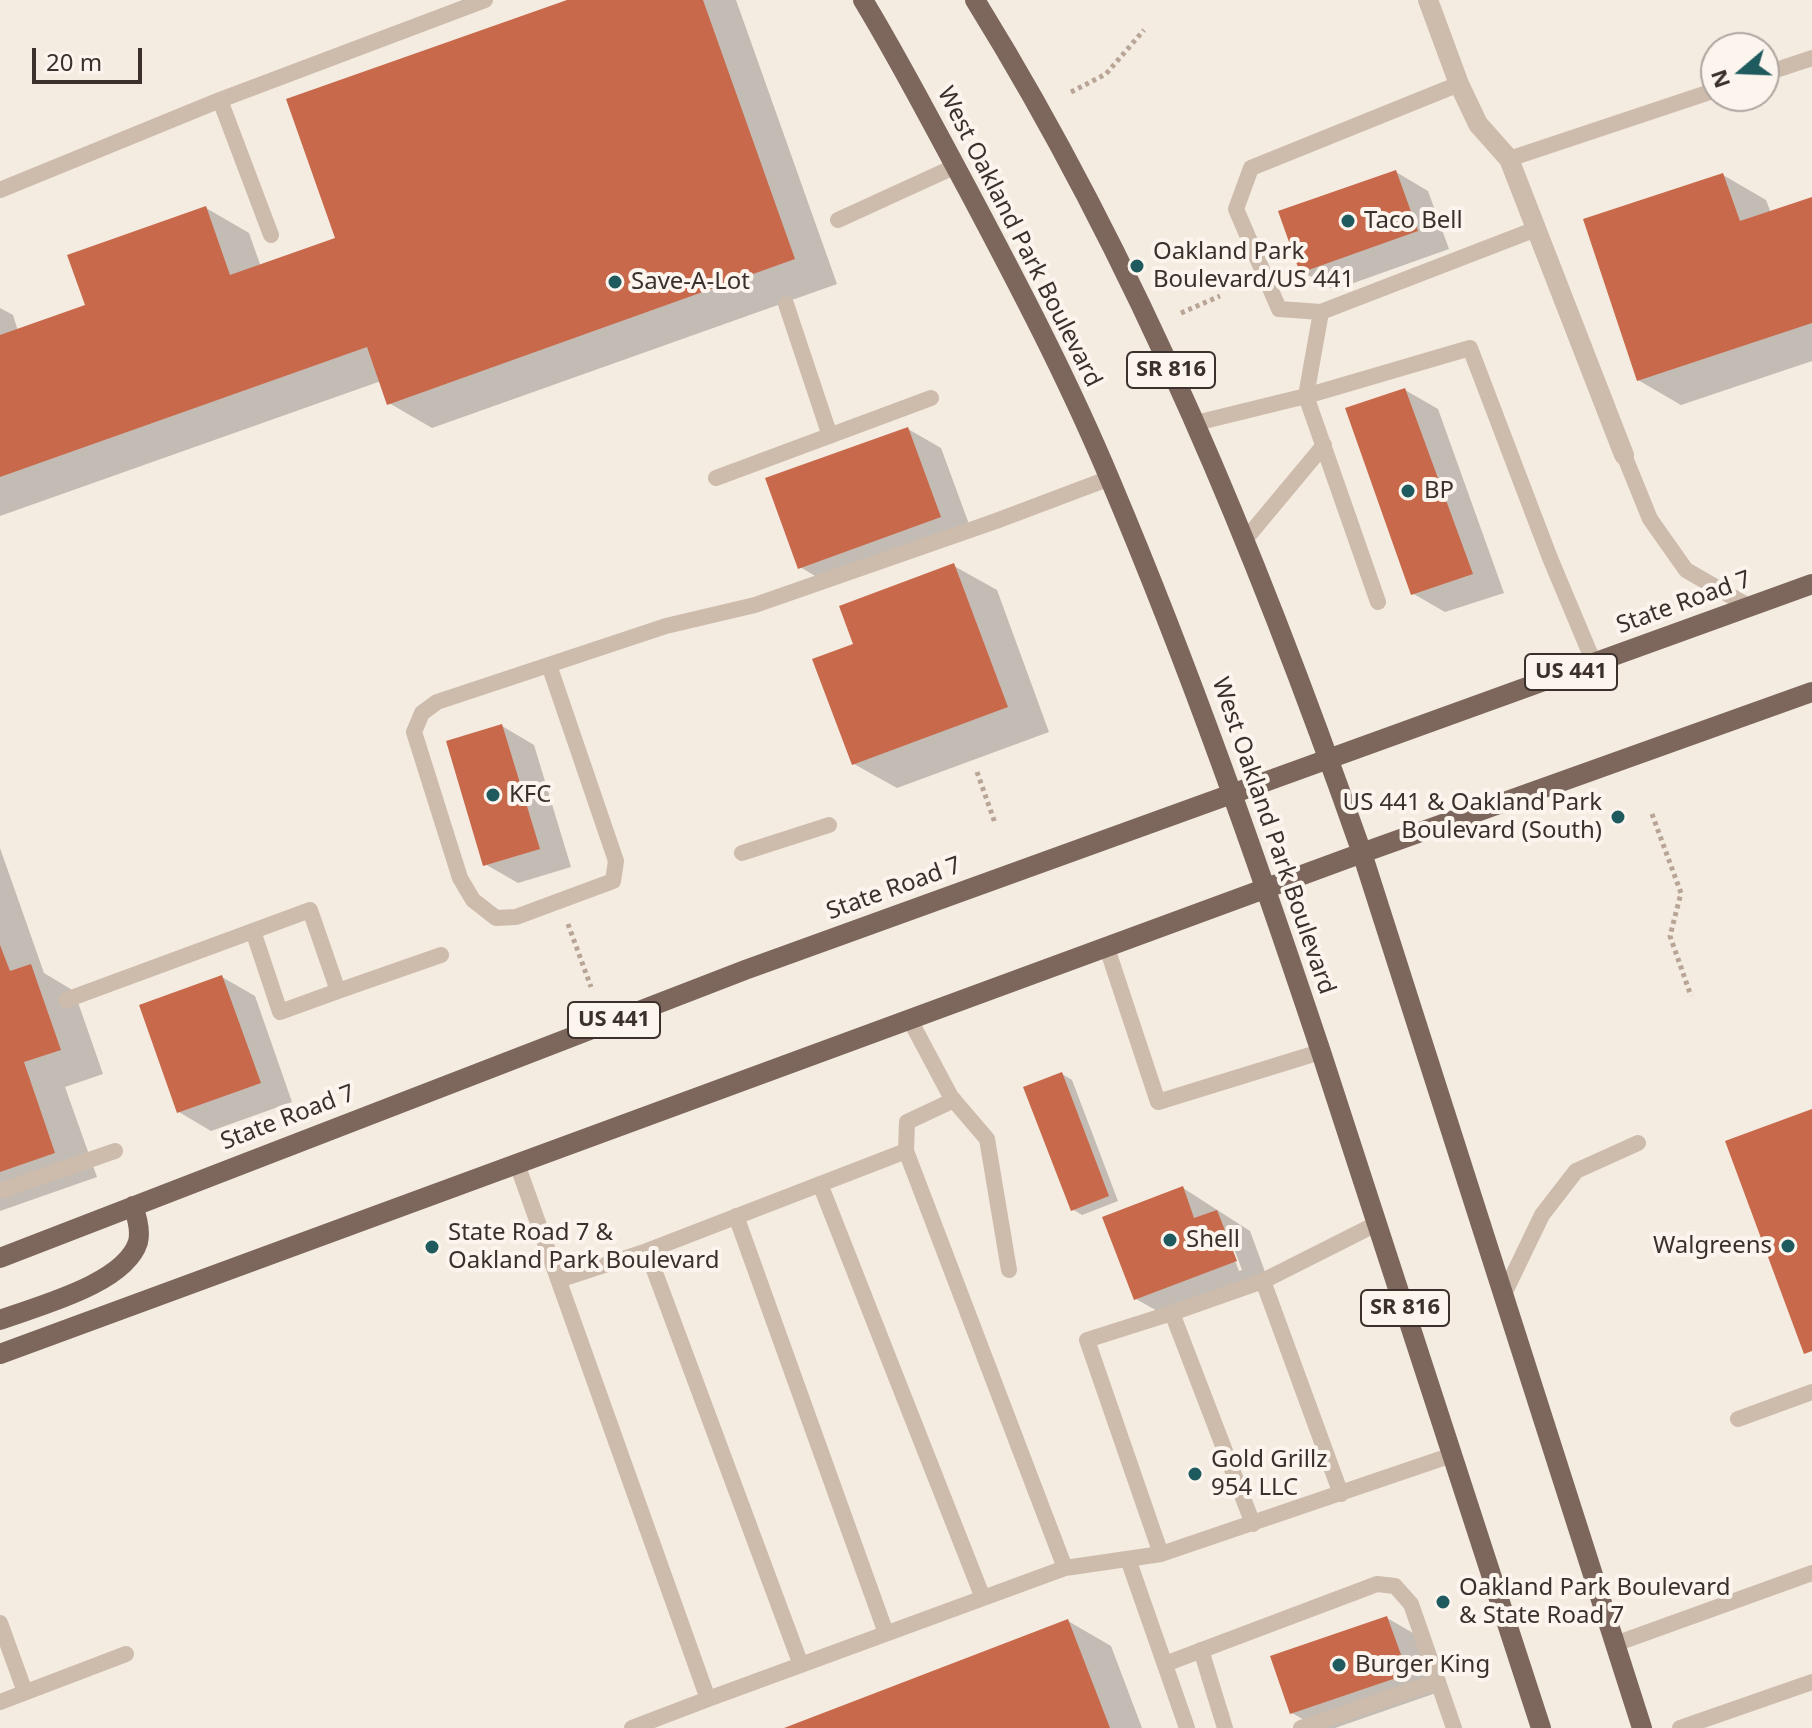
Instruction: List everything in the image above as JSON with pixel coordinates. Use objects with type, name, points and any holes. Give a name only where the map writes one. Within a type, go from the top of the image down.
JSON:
[{"type":"main road","name":"West Oakland Park Boulevard","points":[[863,0],[1009,268],[1110,478],[1233,794],[1266,889],[1541,1728]]},
{"type":"main road","name":"SR 816","points":[[975,0],[1064,155],[1196,423],[1329,758],[1642,1728]]},
{"type":"main road","name":"State Road 7","points":[[0,1258],[745,970],[1812,584]]},
{"type":"main road","points":[[0,1354],[1362,853],[1812,692]]},
{"type":"main road","points":[[0,1320],[94,1284],[114,1271],[138,1243],[138,1222],[133,1206]]},
{"type":"street","points":[[1428,0],[1459,84],[1478,124],[1509,159],[1624,455]]},
{"type":"lane","points":[[0,190],[220,100],[485,0]]},
{"type":"lane","points":[[1780,69],[1812,58]]},
{"type":"lane","points":[[1459,84],[1251,168],[1236,209],[1279,309],[1321,312],[1536,229]]},
{"type":"lane","points":[[1509,159],[1700,95]]},
{"type":"lane","points":[[220,100],[271,235]]},
{"type":"lane","points":[[838,220],[956,166]]},
{"type":"lane","points":[[786,304],[830,436]]},
{"type":"lane","points":[[1321,312],[1306,396],[1378,602]]},
{"type":"lane","points":[[1196,423],[1306,396],[1470,348],[1550,558],[1594,663]]},
{"type":"lane","points":[[716,478],[931,398]]},
{"type":"lane","points":[[1244,541],[1324,445]]},
{"type":"lane","points":[[1624,455],[1650,519],[1686,570],[1750,607]]},
{"type":"lane","points":[[549,665],[616,861],[613,881],[516,917],[496,918],[473,900],[460,878],[414,732],[422,713],[437,702],[666,626],[755,605],[1110,478]]},
{"type":"lane","points":[[742,853],[829,825]]},
{"type":"lane","points":[[66,1000],[310,910],[338,991]]},
{"type":"lane","points":[[253,931],[280,1012],[441,955]]},
{"type":"lane","points":[[1107,948],[1158,1102],[1320,1052]]},
{"type":"lane","points":[[910,1020],[954,1100],[987,1139],[1009,1270]]},
{"type":"lane","points":[[954,1100],[907,1122],[906,1151],[1065,1568]]},
{"type":"lane","points":[[1504,1294],[1542,1215],[1576,1171],[1638,1143]]},
{"type":"lane","points":[[0,1191],[115,1151]]},
{"type":"lane","points":[[559,1280],[647,1251],[906,1151]]},
{"type":"lane","points":[[517,1164],[708,1699]]},
{"type":"lane","points":[[820,1184],[983,1598]]},
{"type":"lane","points":[[736,1216],[886,1633]]},
{"type":"lane","points":[[1161,1554],[1087,1340],[1263,1281],[1378,1223]]},
{"type":"lane","points":[[647,1251],[801,1665]]},
{"type":"lane","points":[[1263,1281],[1341,1494]]},
{"type":"lane","points":[[1172,1313],[1253,1524]]},
{"type":"lane","points":[[1738,1419],[1812,1392]]},
{"type":"lane","points":[[632,1728],[1065,1568],[1161,1554],[1452,1455]]},
{"type":"lane","points":[[1128,1559],[1187,1728]]},
{"type":"lane","points":[[1615,1644],[1812,1573]]},
{"type":"lane","points":[[1165,1664],[1377,1584],[1395,1586],[1411,1604],[1454,1728]]},
{"type":"lane","points":[[0,1623],[25,1692]]},
{"type":"lane","points":[[1201,1650],[1225,1728]]},
{"type":"lane","points":[[0,1702],[126,1654]]},
{"type":"lane","points":[[1301,1728],[1438,1681]]},
{"type":"lane","points":[[1680,1728],[1812,1682]]},
{"type":"path","points":[[1071,92],[1106,74],[1144,30]]},
{"type":"path","points":[[1181,313],[1220,296]]},
{"type":"path","points":[[977,772],[995,823]]},
{"type":"path","points":[[1652,814],[1681,893],[1670,936],[1691,996]]},
{"type":"path","points":[[559,901],[591,987]]},
{"type":"building","points":[[567,0],[703,0],[795,259],[387,405],[367,347],[0,477],[0,335],[85,305],[67,255],[206,206],[230,275],[335,238],[286,99]]},
{"type":"building","name":"Taco Bell","points":[[1396,170],[1418,231],[1300,273],[1278,211]]},
{"type":"building","points":[[1723,173],[1740,221],[1812,197],[1812,323],[1637,381],[1583,219]]},
{"type":"building","name":"BP","points":[[1405,388],[1473,574],[1411,595],[1345,408]]},
{"type":"building","points":[[908,427],[941,517],[798,569],[765,478]]},
{"type":"building","points":[[954,563],[1008,707],[852,765],[812,659],[853,644],[839,606]]},
{"type":"building","name":"KFC","points":[[502,724],[540,849],[483,866],[446,741]]},
{"type":"building","points":[[0,945],[10,971],[31,964],[61,1050],[24,1062],[55,1153],[0,1172]]},
{"type":"building","points":[[222,975],[261,1083],[177,1113],[139,1005]]},
{"type":"building","points":[[1062,1072],[1109,1196],[1071,1211],[1023,1087]]},
{"type":"building","name":"Walgreens","points":[[1812,1109],[1812,1351],[1804,1354],[1725,1141]]},
{"type":"building","name":"Shell","points":[[1183,1186],[1194,1218],[1217,1210],[1237,1261],[1134,1300],[1102,1217]]},
{"type":"building","name":"Burger King","points":[[1387,1616],[1408,1674],[1290,1714],[1270,1656]]},
{"type":"building","points":[[1068,1619],[1110,1728],[784,1728]]},
{"type":"place","name":"Taco Bell","points":[[1348,221]]},
{"type":"place","name":"Oakland Park Boulevard/US 441","points":[[1137,266]]},
{"type":"place","name":"Save-A-Lot","points":[[615,282]]},
{"type":"place","name":"BP","points":[[1408,491]]},
{"type":"place","name":"KFC","points":[[493,795]]},
{"type":"place","name":"US 441 & Oakland Park Boulevard (South)","points":[[1618,817]]},
{"type":"place","name":"Shell","points":[[1170,1240]]},
{"type":"place","name":"Walgreens","points":[[1788,1246]]},
{"type":"place","name":"State Road 7 & Oakland Park Boulevard","points":[[432,1247]]},
{"type":"place","name":"Gold Grillz 954 LLC","points":[[1195,1474]]},
{"type":"place","name":"Oakland Park Boulevard & State Road 7","points":[[1443,1602]]},
{"type":"place","name":"Burger King","points":[[1339,1665]]}]
